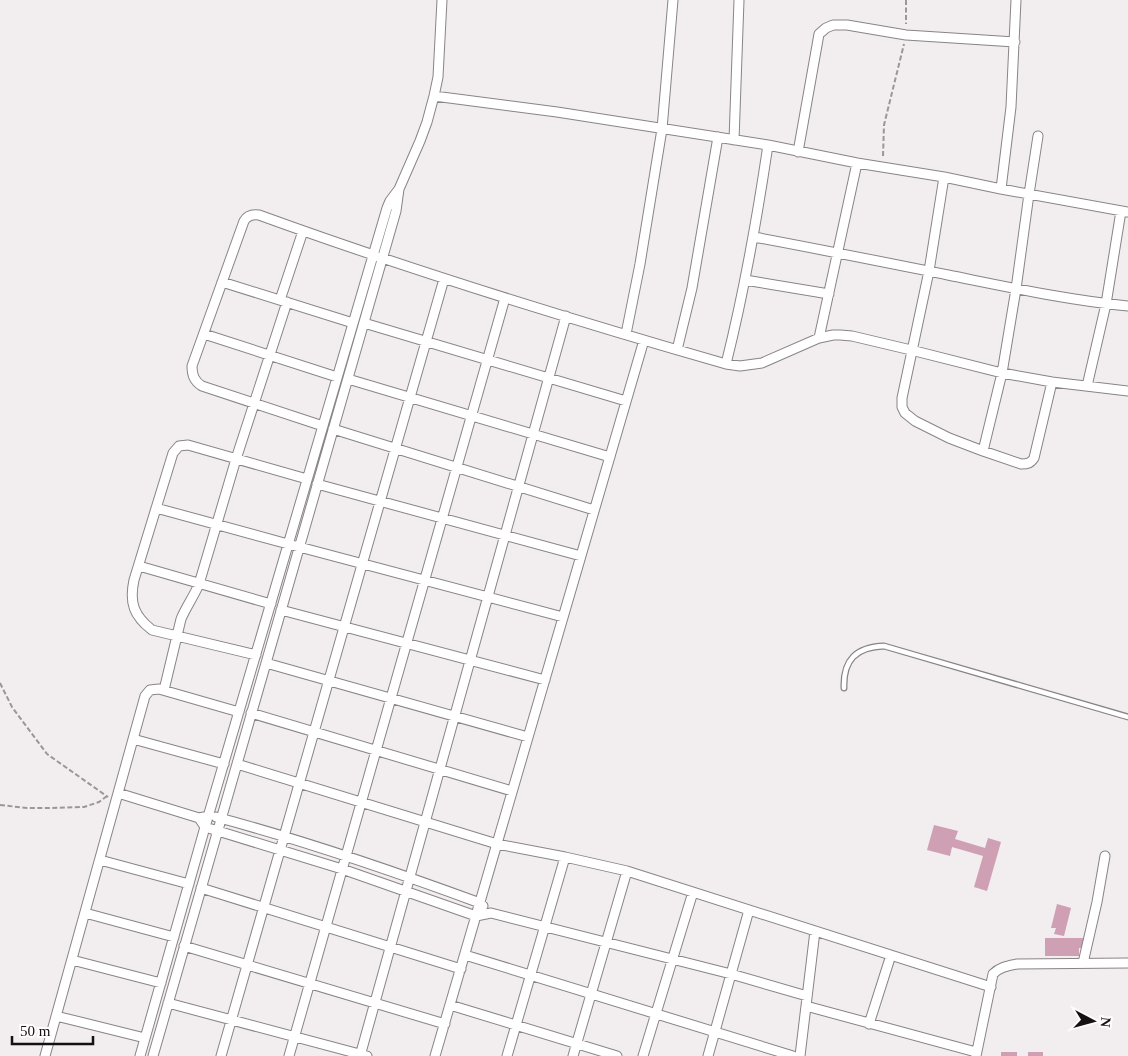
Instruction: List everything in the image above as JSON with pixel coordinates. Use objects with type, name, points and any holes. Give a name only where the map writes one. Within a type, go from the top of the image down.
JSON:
[{"type":"street","points":[[140,1056],[205,827],[387,208],[399,189],[427,122],[438,77],[442,0]]},
{"type":"street","points":[[626,334],[640,264],[662,129],[673,0]]},
{"type":"street","points":[[734,140],[739,0]]},
{"type":"street","points":[[1000,189],[1011,107],[1016,0]]},
{"type":"street","points":[[798,152],[819,34],[826,28],[833,25],[847,26],[906,35],[1015,42]]},
{"type":"street","points":[[434,96],[557,112],[768,145],[1125,212],[1087,386]]},
{"type":"street","points":[[983,451],[1002,372],[1038,136]]},
{"type":"street","points":[[678,350],[692,288],[718,137]]},
{"type":"street","points":[[726,364],[754,237],[768,145]]},
{"type":"street","points":[[819,338],[857,163]]},
{"type":"street","points":[[944,177],[929,271],[902,398],[902,407],[905,414],[949,438],[1026,464],[1032,462],[1034,458],[1052,382]]},
{"type":"street","points":[[153,1056],[396,211],[399,189]]},
{"type":"street","points":[[323,426],[202,386],[193,378],[192,366],[244,222],[248,216],[259,215],[444,279],[726,364],[740,366],[762,363],[819,338],[840,335],[852,336],[1052,382],[1128,391]]},
{"type":"street","points":[[164,690],[180,619],[199,584],[236,459],[270,356],[302,231]]},
{"type":"street","points":[[754,237],[839,252],[1016,289],[1128,306]]},
{"type":"street","points":[[221,1056],[444,279]]},
{"type":"street","points":[[745,280],[829,294]]},
{"type":"street","points":[[222,282],[353,323]]},
{"type":"street","points":[[289,1056],[505,298]]},
{"type":"street","points":[[168,1004],[362,1055],[390,947],[566,316]]},
{"type":"street","points":[[364,323],[626,401]]},
{"type":"street","points":[[204,334],[337,377]]},
{"type":"street","points":[[436,1056],[644,340]]},
{"type":"street","points":[[348,379],[610,457]]},
{"type":"street","points":[[333,428],[594,510]]},
{"type":"street","points":[[256,655],[152,630],[136,614],[132,603],[132,592],[139,566],[173,453],[179,446],[188,444],[307,479]]},
{"type":"street","points":[[318,484],[580,556]]},
{"type":"street","points":[[156,508],[563,617]]},
{"type":"street","points":[[139,566],[270,604]]},
{"type":"street","points":[[281,610],[545,680]]},
{"type":"street","points":[[266,663],[528,737]]},
{"type":"street","points":[[45,1056],[146,693],[159,688],[239,712]]},
{"type":"street","points":[[251,713],[512,791]]},
{"type":"street","points":[[133,739],[224,764]]},
{"type":"street","points":[[236,764],[497,844],[626,871],[991,988]]},
{"type":"street","points":[[117,798],[199,818],[209,815],[284,836],[410,877],[480,904],[491,913],[731,974],[807,996]]},
{"type":"street","points":[[199,818],[205,827],[342,869],[476,916],[491,913]]},
{"type":"street","points":[[1083,963],[1105,856]]},
{"type":"street","points":[[507,1056],[565,857]]},
{"type":"street","points":[[100,860],[189,884]]},
{"type":"street","points":[[573,1056],[626,871]]},
{"type":"street","points":[[201,888],[461,969]]},
{"type":"street","points":[[643,1056],[693,892]]},
{"type":"street","points":[[708,1056],[749,910]]},
{"type":"street","points":[[85,913],[174,937]]},
{"type":"street","points":[[800,1056],[815,931]]},
{"type":"street","points":[[184,946],[445,1024]]},
{"type":"street","points":[[465,955],[793,1056]]},
{"type":"street","points":[[869,1024],[891,955]]},
{"type":"street","points":[[72,960],[161,983]]},
{"type":"street","points":[[806,1006],[976,1054],[993,974],[998,969],[1017,964],[1128,963]]},
{"type":"street","points":[[450,1005],[617,1056]]},
{"type":"street","points":[[56,1016],[145,1038]]},
{"type":"lane","points":[[844,688],[844,676],[853,656],[873,646],[884,646],[1128,717]]},
{"type":"path","points":[[882,166],[884,126],[906,35],[906,0]]},
{"type":"path","points":[[0,682],[12,707],[47,754],[107,796],[117,798]]},
{"type":"path","points":[[0,805],[27,808],[84,807],[99,802],[107,796]]},
{"type":"building","points":[[934,825],[958,831],[955,839],[985,848],[988,838],[1001,842],[987,891],[974,887],[983,856],[952,847],[950,856],[927,850]]},
{"type":"building","points":[[1057,904],[1071,908],[1064,936],[1054,934],[1056,928],[1051,928]]},
{"type":"building","points":[[1045,938],[1085,938],[1085,948],[1079,948],[1079,956],[1045,956]]},
{"type":"building","points":[[1001,1052],[1017,1052],[1017,1056],[1001,1056]]},
{"type":"building","points":[[1028,1052],[1043,1052],[1043,1056],[1028,1056]]}]
